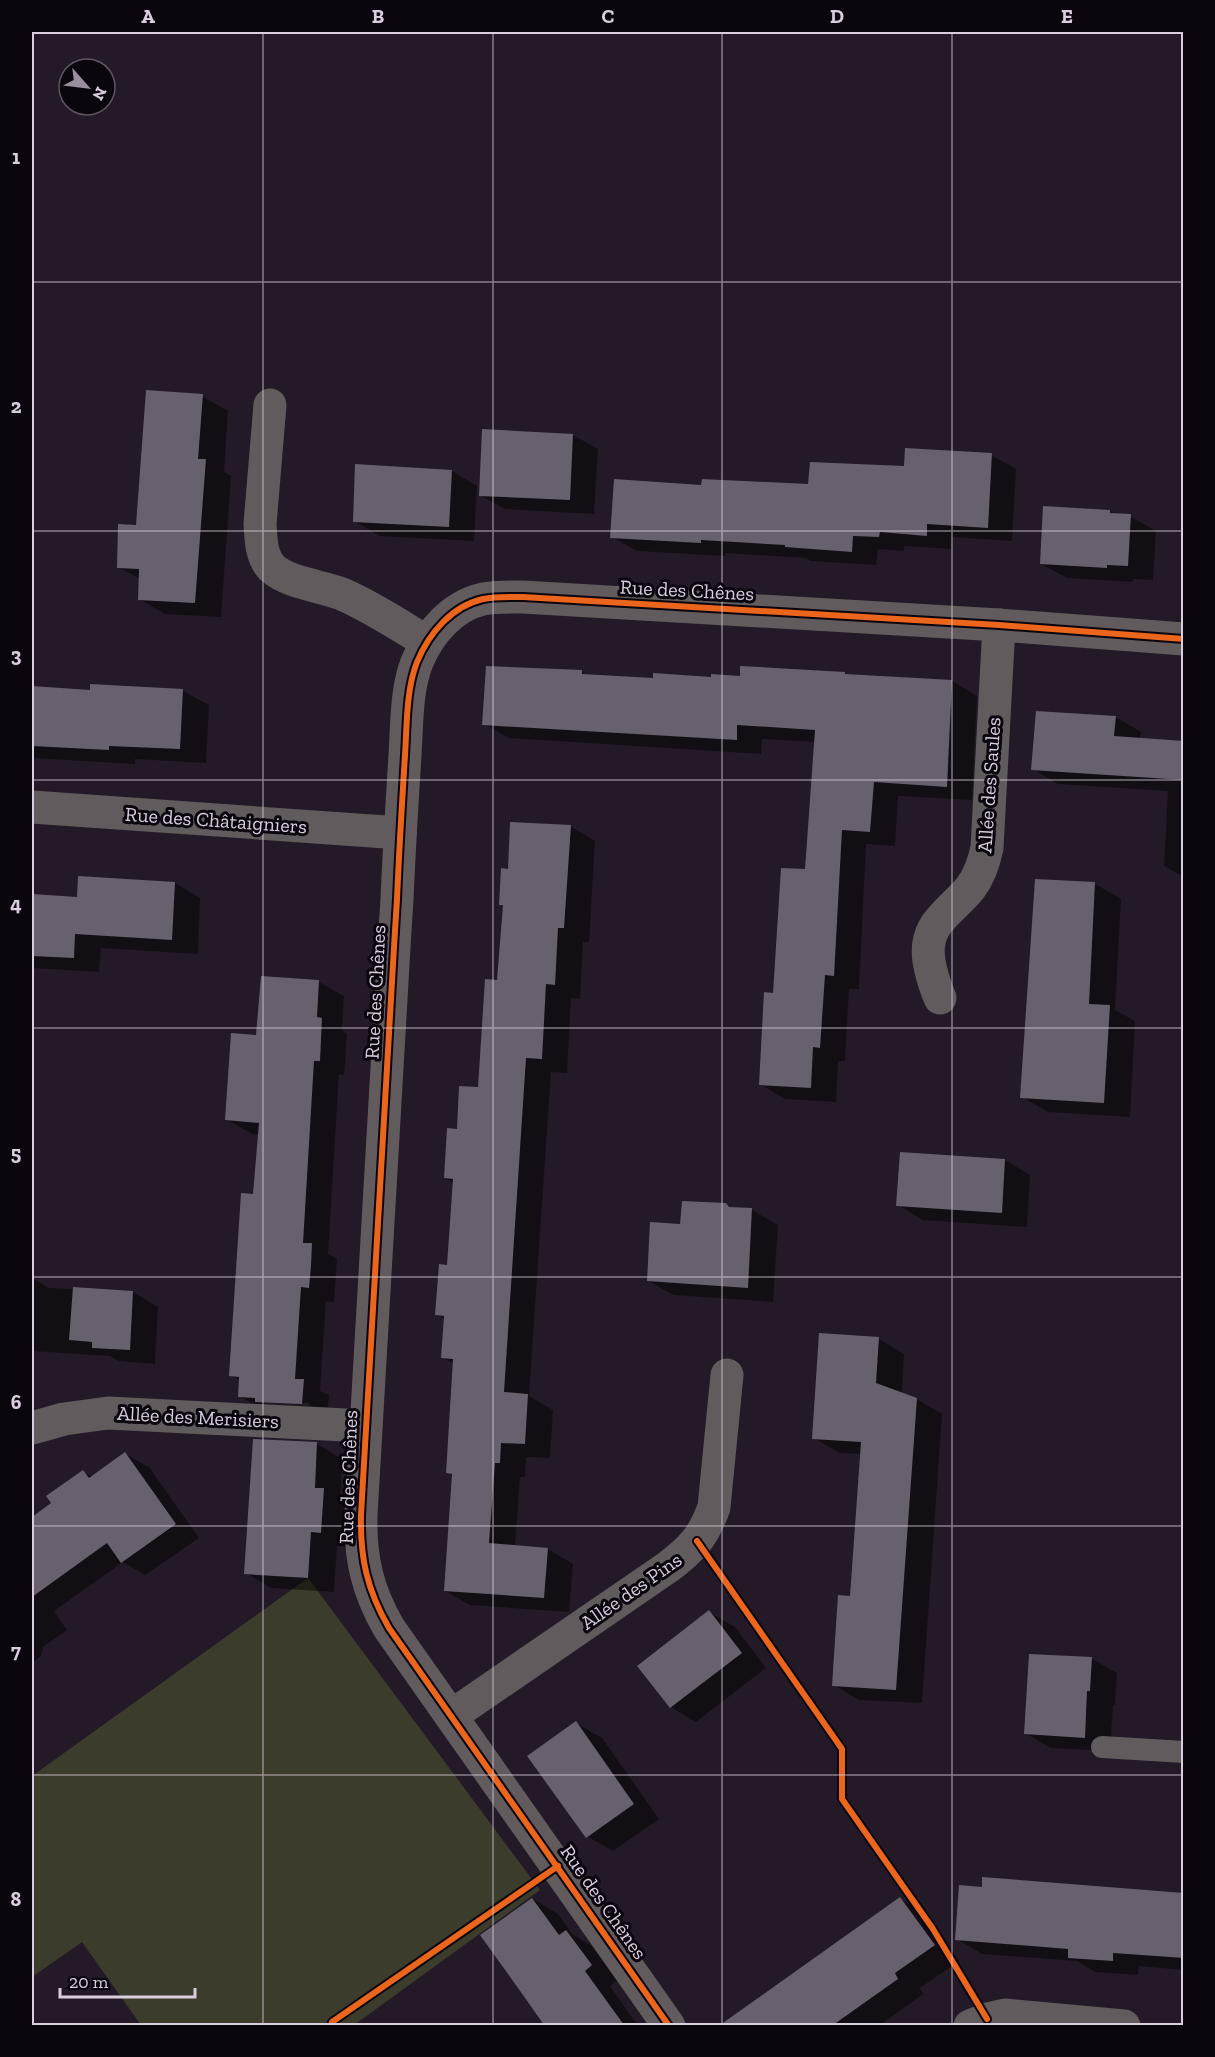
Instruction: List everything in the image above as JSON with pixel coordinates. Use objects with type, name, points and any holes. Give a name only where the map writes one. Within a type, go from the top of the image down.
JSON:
[{"type":"street","points":[[270,405],[260,524],[261,542],[272,568],[285,576],[325,587],[344,596],[427,642]]},
{"type":"street","name":"Rue des Chênes","points":[[669,2025],[388,1628],[378,1609],[363,1564],[360,1538],[400,832],[410,698],[417,663],[427,642],[453,613],[468,604],[502,597],[999,625],[1184,639]]},
{"type":"street","name":"Allée des Saules","points":[[940,998],[929,960],[932,935],[944,914],[978,877],[987,848],[999,625]]},
{"type":"street","name":"Rue des Châtaigniers","points":[[32,807],[400,832]]},
{"type":"street","name":"Allée des Pins","points":[[451,1716],[668,1567],[697,1541],[707,1526],[714,1507],[727,1375]]},
{"type":"street","name":"Allée des Merisiers","points":[[32,1428],[75,1416],[108,1413],[366,1426]]},
{"type":"street","points":[[970,2025],[1005,2015],[1124,2025]]},
{"type":"lane","points":[[1102,1748],[1184,1752]]},
{"type":"green space","points":[[308,1578],[540,1890],[354,2025],[141,2025],[82,1942],[32,1977],[32,1776]]},
{"type":"building","points":[[146,390],[203,394],[198,459],[206,459],[195,603],[138,600],[139,569],[117,568],[118,524],[136,525]]},
{"type":"building","points":[[482,429],[573,434],[570,500],[479,496]]},
{"type":"building","points":[[905,448],[992,453],[988,528],[927,524],[927,536],[880,532],[879,537],[853,536],[852,552],[701,540],[701,543],[610,538],[614,479],[701,485],[702,479],[808,484],[810,462],[904,466]]},
{"type":"building","points":[[355,464],[452,470],[449,527],[353,522]]},
{"type":"building","points":[[1043,506],[1110,510],[1110,513],[1131,514],[1128,566],[1107,565],[1107,568],[1040,564]]},
{"type":"building","points":[[486,666],[582,670],[582,674],[653,678],[653,673],[711,677],[711,674],[740,676],[740,666],[952,680],[947,787],[874,782],[870,832],[842,830],[834,976],[825,975],[820,1048],[813,1047],[811,1088],[759,1085],[764,992],[773,993],[781,868],[805,869],[815,730],[737,725],[737,740],[482,725]]},
{"type":"building","points":[[90,684],[183,689],[180,749],[109,746],[109,750],[32,746],[32,686],[90,690]]},
{"type":"building","points":[[1036,711],[1116,716],[1114,736],[1184,741],[1184,780],[1031,770]]},
{"type":"building","points":[[510,822],[571,825],[564,928],[558,928],[555,985],[546,984],[542,1059],[526,1058],[504,1392],[528,1394],[525,1444],[501,1443],[500,1463],[495,1463],[489,1543],[548,1548],[544,1598],[444,1591],[452,1474],[446,1473],[453,1359],[441,1358],[444,1316],[435,1315],[439,1264],[447,1265],[453,1179],[444,1178],[447,1128],[457,1129],[459,1086],[478,1087],[485,979],[497,980],[503,905],[499,905],[501,868],[508,869]]},
{"type":"building","points":[[78,876],[175,882],[172,940],[75,934],[74,958],[32,956],[32,894],[77,897]]},
{"type":"building","points":[[1035,879],[1095,882],[1089,1004],[1110,1005],[1104,1103],[1020,1098]]},
{"type":"building","points":[[261,976],[319,980],[317,1017],[322,1018],[320,1061],[314,1061],[303,1243],[312,1243],[311,1266],[309,1288],[301,1287],[295,1379],[304,1379],[302,1404],[255,1402],[255,1398],[238,1397],[239,1377],[229,1376],[241,1193],[253,1194],[259,1123],[225,1120],[231,1033],[256,1035]]},
{"type":"building","points":[[900,1152],[1005,1159],[1002,1213],[896,1206]]},
{"type":"building","points":[[682,1201],[726,1203],[729,1207],[752,1208],[748,1288],[647,1281],[650,1222],[680,1224]]},
{"type":"building","points":[[73,1287],[133,1291],[130,1350],[92,1348],[92,1342],[69,1340]]},
{"type":"building","points":[[819,1333],[879,1337],[876,1383],[917,1398],[896,1690],[832,1686],[838,1595],[850,1596],[861,1442],[812,1439]]},
{"type":"building","points":[[253,1439],[317,1442],[315,1488],[324,1488],[321,1533],[311,1532],[308,1578],[244,1574]]},
{"type":"building","points":[[125,1452],[176,1524],[121,1563],[107,1543],[32,1597],[32,1517],[51,1503],[46,1496],[83,1470],[89,1478]]},
{"type":"building","points":[[709,1610],[742,1653],[670,1708],[637,1666]]},
{"type":"building","points":[[1029,1654],[1092,1657],[1090,1691],[1087,1691],[1085,1738],[1024,1734]]},
{"type":"building","points":[[576,1721],[634,1804],[586,1838],[527,1756]]},
{"type":"building","points":[[982,1877],[1184,1893],[1184,1958],[1113,1953],[1113,1961],[1068,1958],[1068,1949],[955,1940],[959,1885],[982,1887]]},
{"type":"building","points":[[900,1897],[935,1945],[895,1973],[898,1979],[833,2025],[720,2025]]},
{"type":"building","points":[[532,1898],[559,1935],[566,1930],[592,1965],[585,1971],[624,2025],[544,2025],[480,1935]]},
{"type":"cycle path","points":[[669,2026],[389,1628],[375,1600],[366,1573],[361,1515],[378,1207],[407,720],[411,684],[417,662],[435,631],[452,614],[472,603],[488,598],[503,597],[999,625],[1184,639]]},
{"type":"cycle path","points":[[697,1541],[842,1749],[842,1799],[933,1929],[987,2019]]},
{"type":"cycle path","points":[[331,2026],[332,2022],[558,1866]]}]
